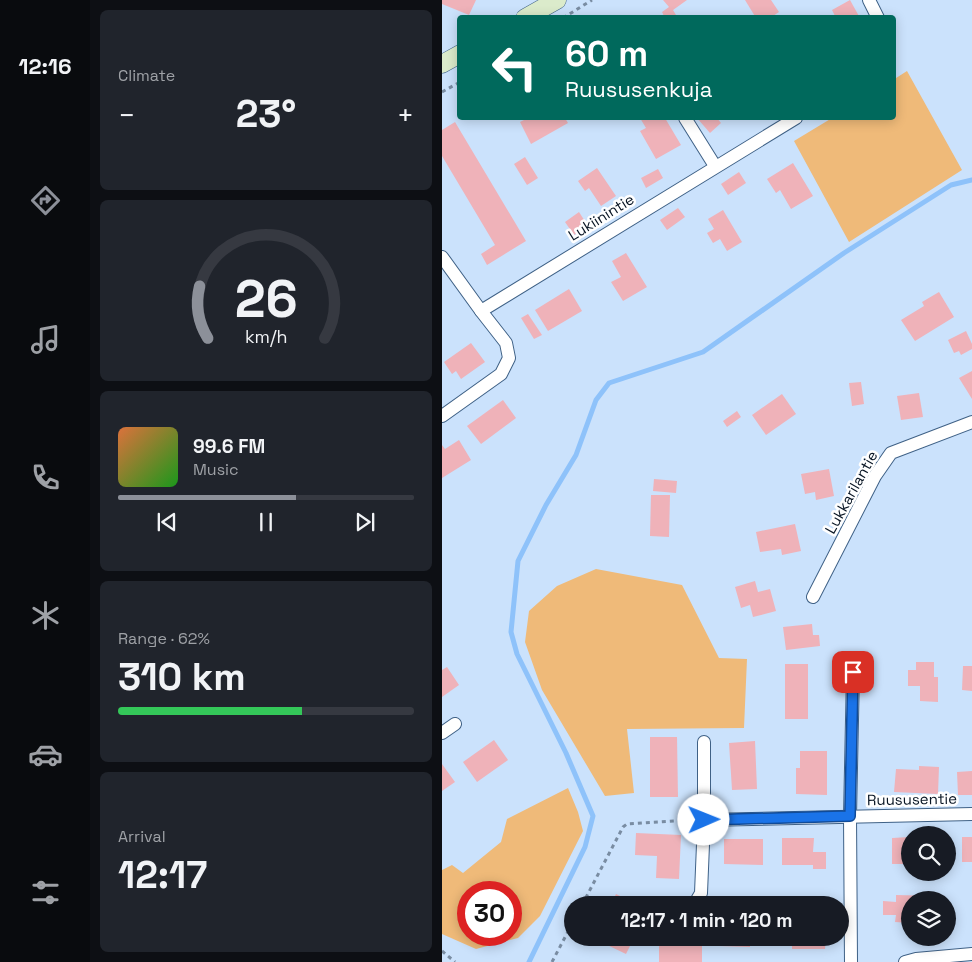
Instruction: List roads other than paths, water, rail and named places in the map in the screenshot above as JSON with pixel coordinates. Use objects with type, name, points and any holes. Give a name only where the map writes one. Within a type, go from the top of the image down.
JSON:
[{"type":"main road","points":[[530,15],[554,1]]},
{"type":"main road","points":[[442,64],[457,56]]},
{"type":"street","points":[[869,0],[876,15]]},
{"type":"street","points":[[686,120],[715,166]]},
{"type":"street","name":"Lukiinintie","points":[[481,311],[793,120]]},
{"type":"street","points":[[442,257],[506,343],[509,358],[501,374],[442,416]]},
{"type":"street","name":"Lukkarilantie","points":[[813,597],[875,476],[891,453],[972,422]]},
{"type":"street","points":[[852,962],[850,816],[853,672]]},
{"type":"street","points":[[442,733],[454,724]]},
{"type":"street","points":[[699,896],[701,893],[704,820],[704,742]]},
{"type":"street","name":"Ruususentie","points":[[704,820],[972,814]]},
{"type":"street","points":[[905,962],[916,959],[972,954]]},
{"type":"waterway","points":[[529,962],[585,847],[593,816],[566,753],[517,654],[511,632],[518,561],[546,505],[576,455],[596,400],[609,383],[703,352],[844,253],[951,185],[972,180]]}]
